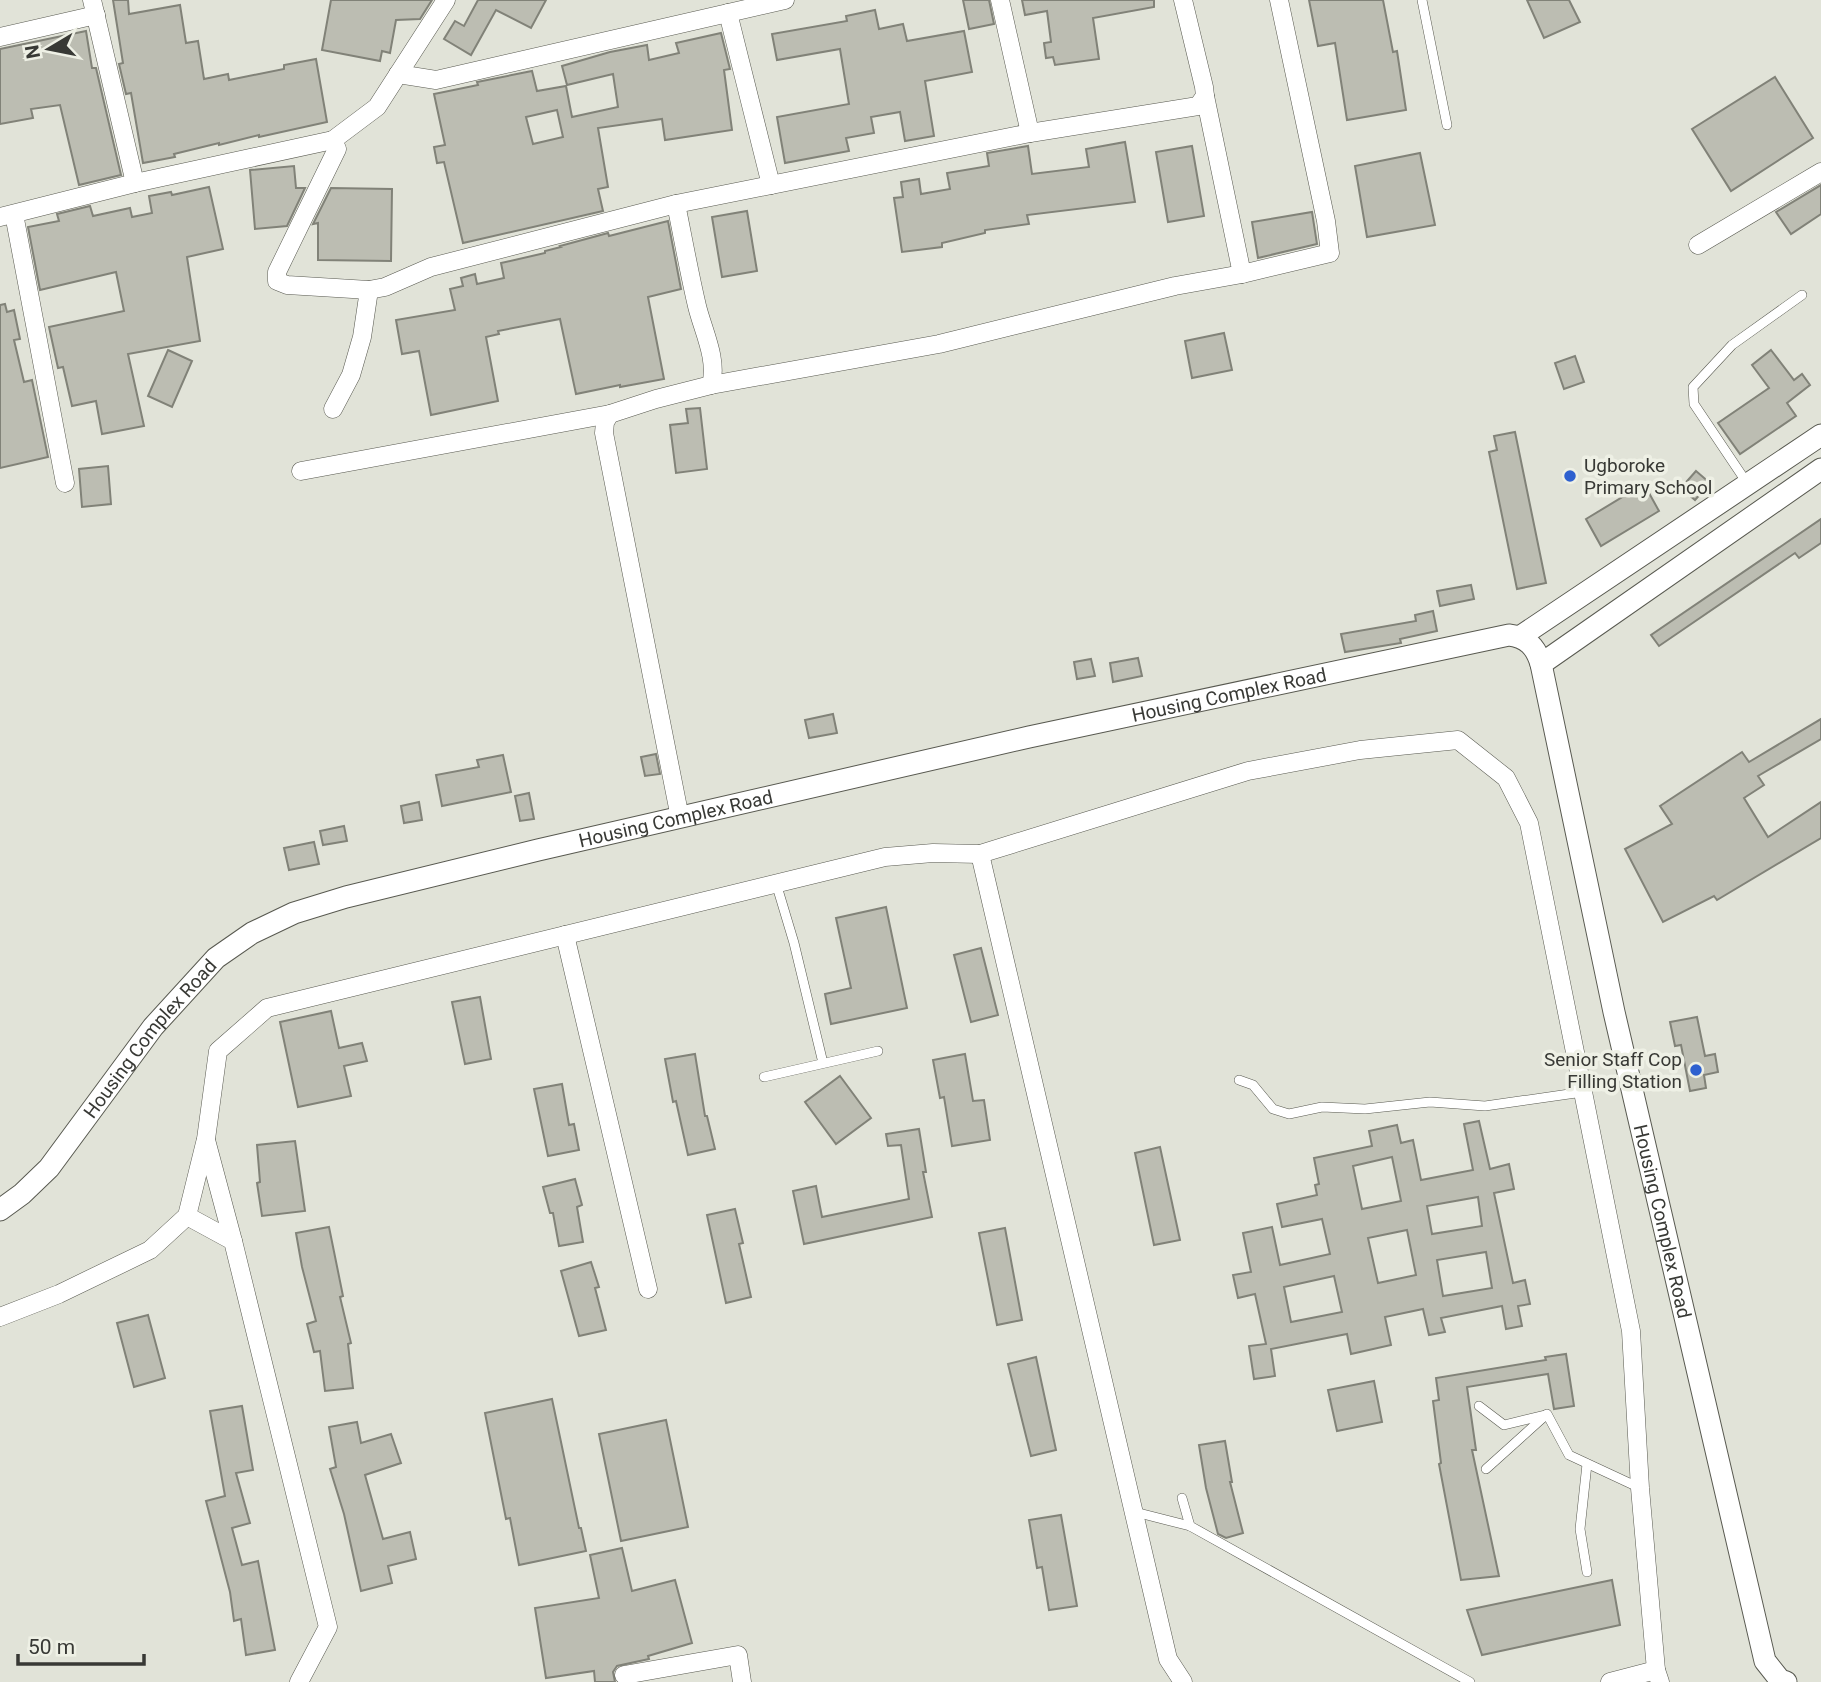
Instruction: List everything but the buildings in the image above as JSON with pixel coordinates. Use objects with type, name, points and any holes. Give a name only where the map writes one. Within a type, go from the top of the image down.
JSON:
[{"type":"street","points":[[65,483],[7,216],[135,183],[333,140],[377,107],[446,0]]},
{"type":"street","points":[[398,74],[436,80],[785,0]]},
{"type":"street","points":[[1000,0],[1030,133]]},
{"type":"street","points":[[1183,0],[1205,87],[1242,274]]},
{"type":"street","points":[[301,471],[610,414],[711,385],[939,344],[1175,286],[1242,274],[1331,253],[1324,208],[1279,0]]},
{"type":"street","points":[[0,37],[94,8],[135,183]]},
{"type":"street","points":[[728,13],[771,185]]},
{"type":"street","points":[[333,140],[337,149],[277,272],[277,281],[287,285],[369,290],[385,287],[431,267],[676,204],[1030,133],[1198,106],[1205,96]]},
{"type":"street","points":[[1698,245],[1821,172]]},
{"type":"street","points":[[676,204],[697,307],[713,363],[714,376],[711,385]]},
{"type":"street","points":[[333,409],[351,374],[362,337],[369,290]]},
{"type":"street","points":[[610,414],[605,422],[604,433],[680,818]]},
{"type":"street","points":[[1521,636],[1821,435]]},
{"type":"street","points":[[1541,664],[1821,469]]},
{"type":"street","name":"Housing Complex Road","points":[[0,1210],[22,1194],[49,1168],[161,1018],[216,958],[251,933],[294,913],[346,897],[1042,734],[1509,635],[1521,636],[1531,644],[1541,664],[1614,1012],[1765,1661],[1780,1680],[1786,1682]]},
{"type":"street","points":[[0,1318],[59,1294],[150,1250],[187,1216],[206,1139],[218,1051],[267,1008],[885,856],[980,854],[1248,771],[1360,750],[1458,740],[1506,778],[1528,823],[1631,1331],[1640,1488],[1658,1676],[1610,1682]]},
{"type":"street","points":[[980,854],[1168,1659],[1183,1682]]},
{"type":"street","points":[[565,935],[648,1289]]},
{"type":"street","points":[[206,1139],[328,1627],[299,1682]]},
{"type":"street","points":[[187,1216],[233,1241]]},
{"type":"street","points":[[624,1675],[738,1655],[742,1682]]},
{"type":"lane","points":[[1422,0],[1447,125]]},
{"type":"lane","points":[[1747,483],[1694,404],[1693,387],[1732,345],[1802,295]]},
{"type":"lane","points":[[776,883],[823,1063]]},
{"type":"lane","points":[[764,1077],[878,1051]]},
{"type":"lane","points":[[1239,1080],[1253,1085],[1273,1109],[1289,1114],[1322,1107],[1365,1110],[1430,1102],[1485,1106],[1583,1092]]},
{"type":"lane","points":[[1479,1406],[1503,1425],[1547,1414]]},
{"type":"lane","points":[[1547,1414],[1569,1455],[1640,1488]]},
{"type":"lane","points":[[1486,1469],[1547,1414]]},
{"type":"lane","points":[[1587,1464],[1580,1529],[1587,1572]]},
{"type":"lane","points":[[1182,1498],[1190,1526]]},
{"type":"lane","points":[[1135,1512],[1190,1526],[1470,1682]]},
{"type":"place","name":"Ugboroke Primary School","points":[[1570,476]]},
{"type":"place","name":"Senior Staff Cop Filling Station","points":[[1696,1070]]}]
